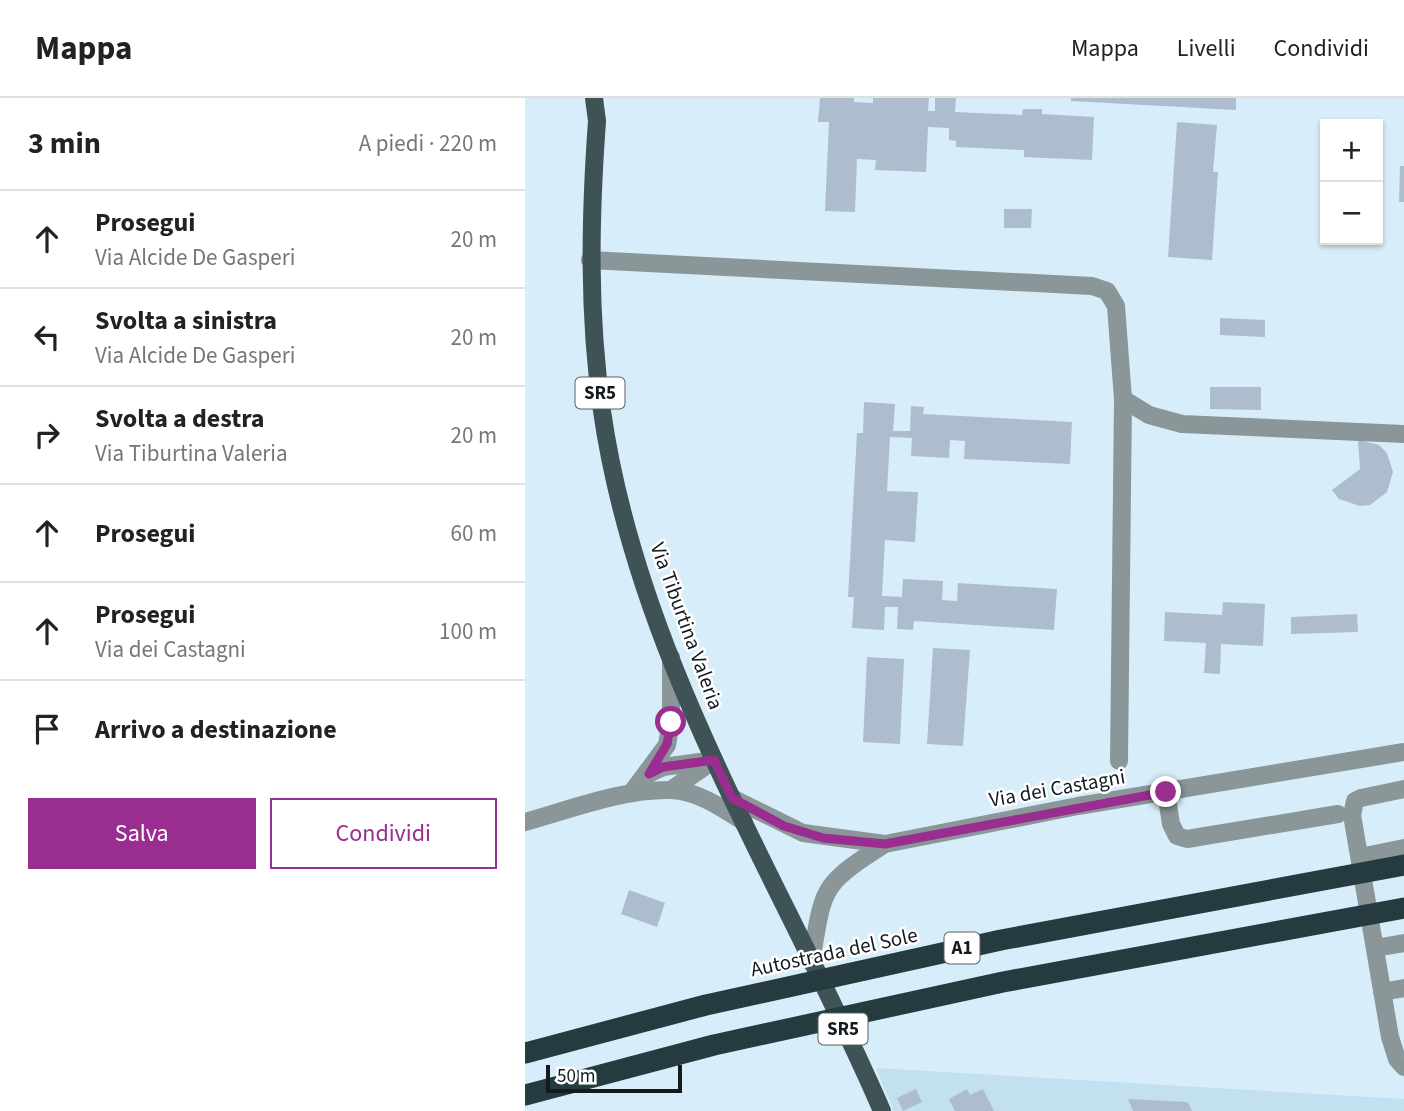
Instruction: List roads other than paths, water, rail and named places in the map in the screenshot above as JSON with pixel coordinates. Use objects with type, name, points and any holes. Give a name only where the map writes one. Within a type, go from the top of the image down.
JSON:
[{"type":"highway","name":"Autostrada del Sole","points":[[525,1052],[706,1005],[1001,940],[1404,865]]},
{"type":"highway","name":"A1","points":[[525,1095],[714,1045],[1003,982],[1404,908]]},
{"type":"main road","points":[[594,98],[597,121]]},
{"type":"main road","points":[[597,121],[606,98]]},
{"type":"main road","name":"Via Tiburtina Valeria","points":[[597,121],[590,260],[593,336],[603,413],[616,480],[639,564],[671,656],[714,760],[882,1111]]},
{"type":"street","points":[[590,260],[1101,288],[1113,298],[1117,312],[1123,399],[1119,761]]},
{"type":"street","points":[[1123,399],[1149,415],[1182,424],[1404,434]]},
{"type":"street","points":[[632,792],[649,774],[667,744],[671,722],[671,656]]},
{"type":"street","name":"Via dei Castagni","points":[[885,844],[1166,792],[1404,752]]},
{"type":"street","points":[[649,774],[663,767],[714,760]]},
{"type":"street","points":[[671,790],[714,760]]},
{"type":"street","points":[[1404,789],[1368,795],[1355,801],[1352,815],[1383,992],[1397,1036],[1397,1059],[1404,1067]]},
{"type":"street","points":[[525,822],[632,792],[671,790],[714,803],[744,822]]},
{"type":"street","points":[[1166,792],[1174,832],[1187,839],[1338,814]]},
{"type":"street","points":[[732,798],[803,833],[885,844]]},
{"type":"street","points":[[811,962],[821,906],[828,887],[843,871],[885,844]]},
{"type":"street","points":[[1360,857],[1404,848]]},
{"type":"street","points":[[1375,948],[1404,943]]},
{"type":"street","points":[[1383,992],[1404,988]]}]
